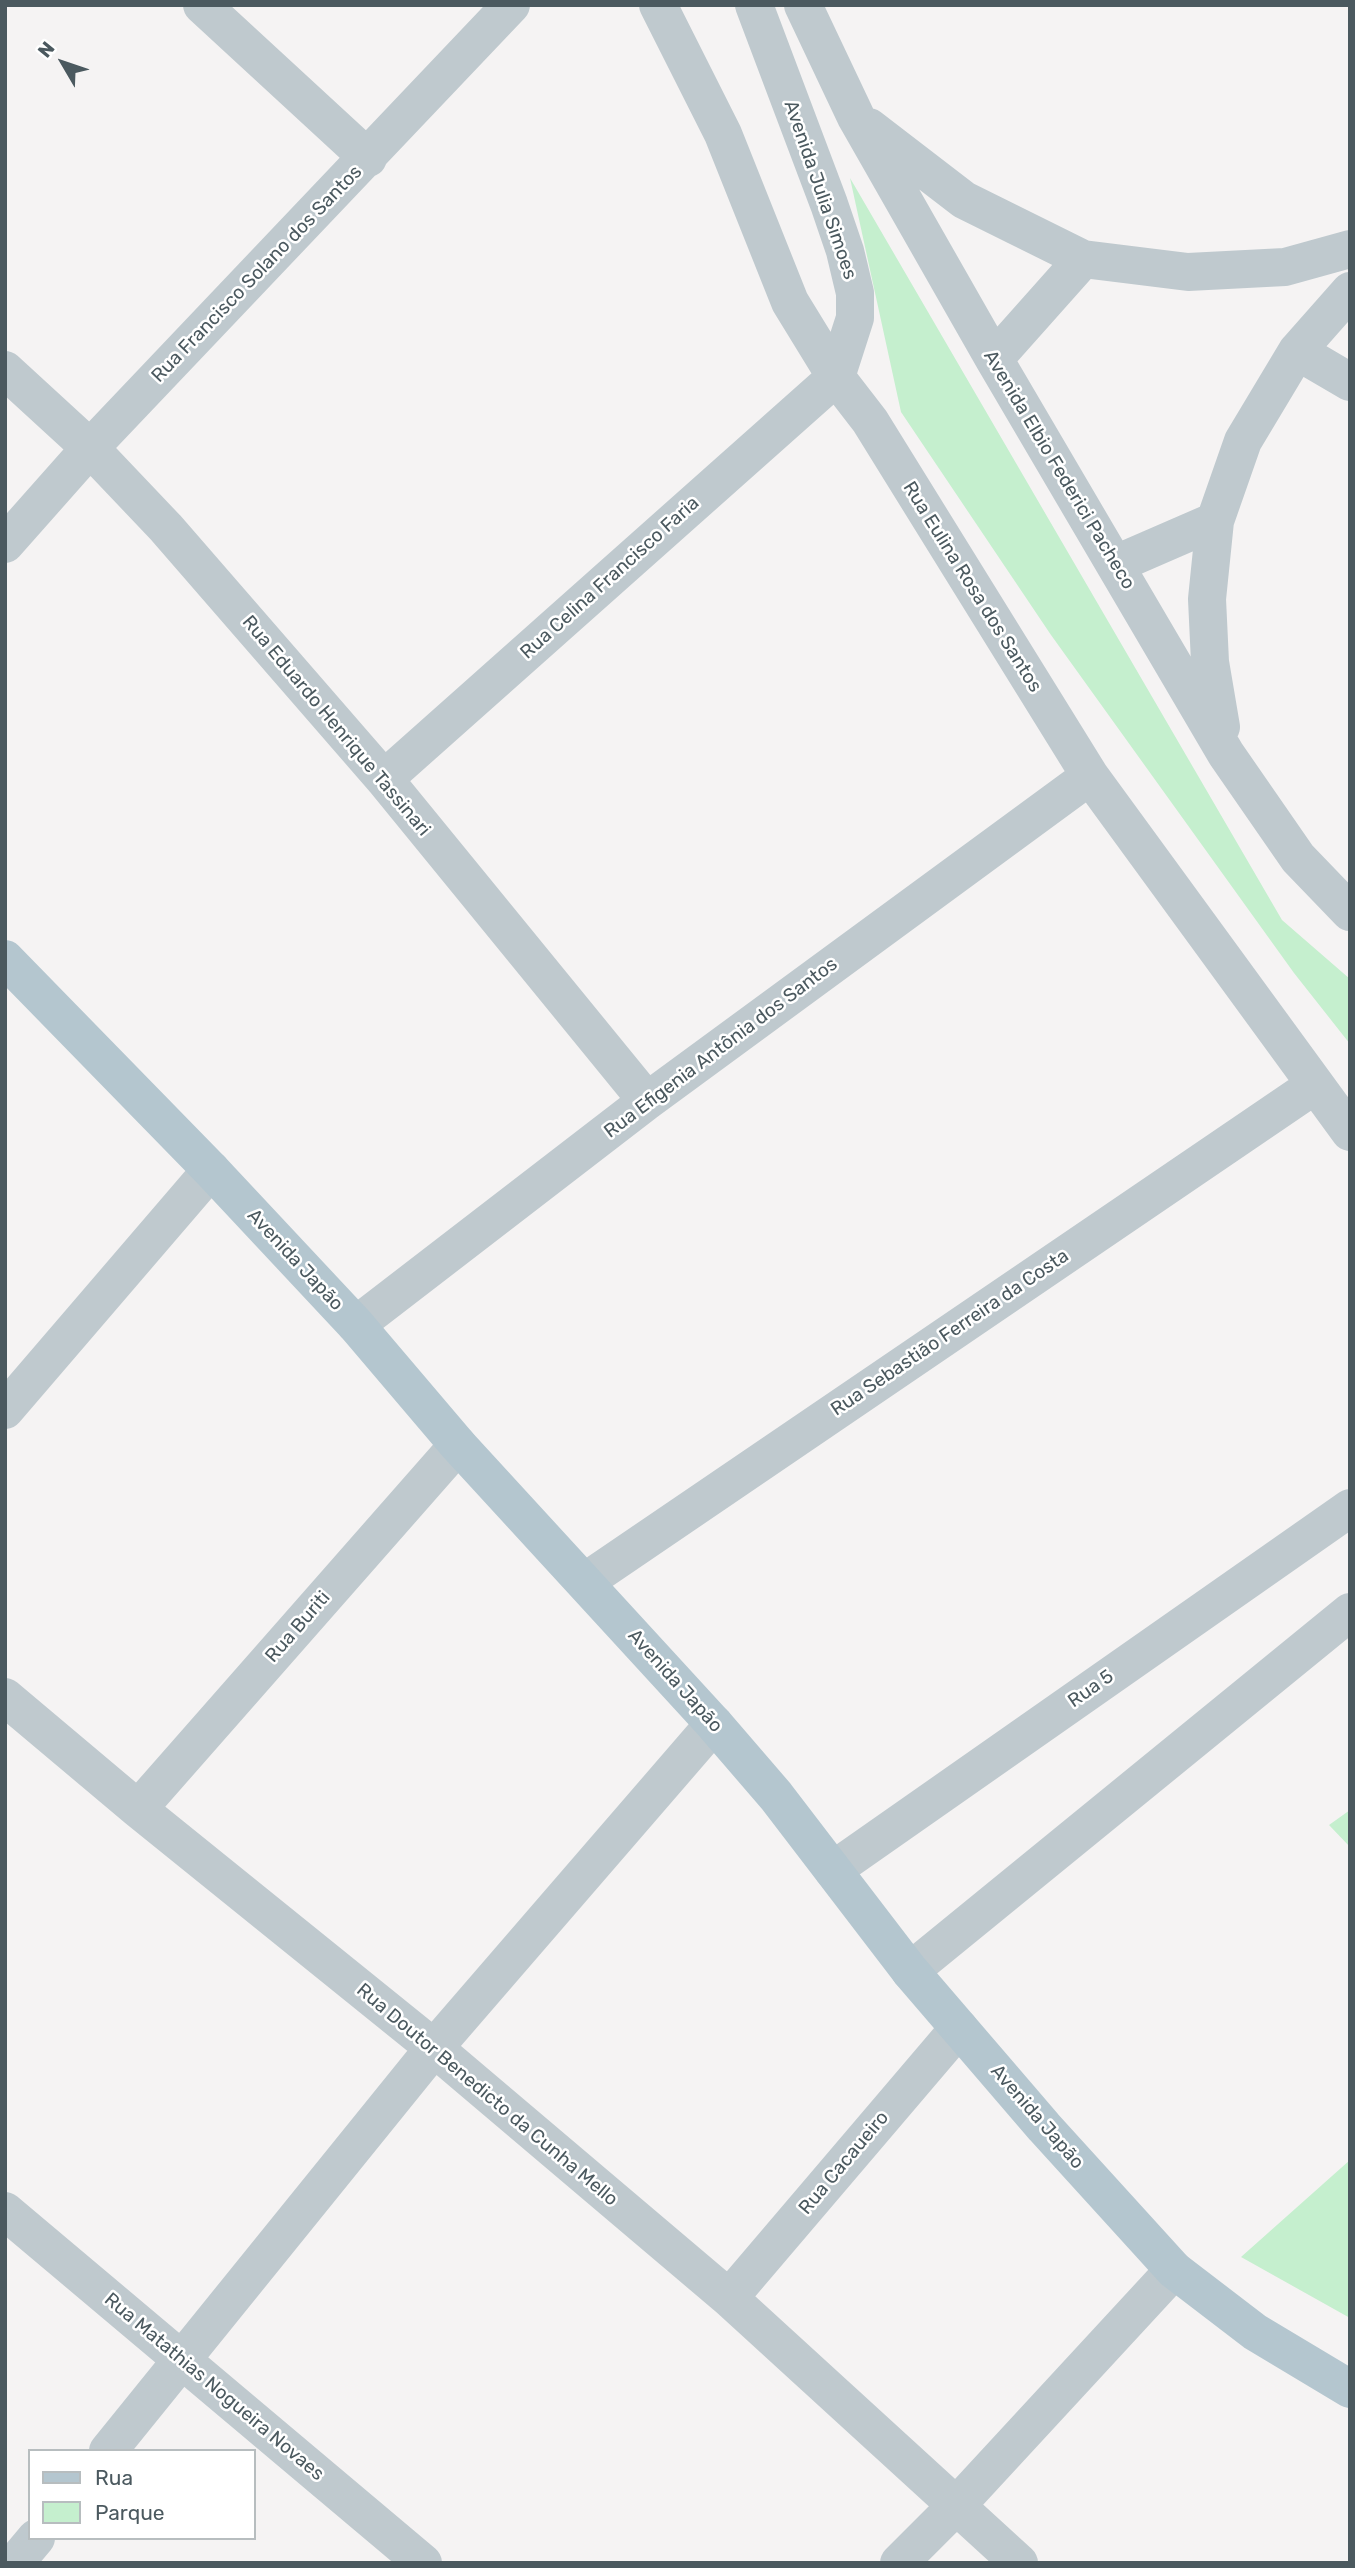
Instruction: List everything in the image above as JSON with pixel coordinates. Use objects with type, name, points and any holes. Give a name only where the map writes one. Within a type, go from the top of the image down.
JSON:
[{"type":"main road","name":"Avenida Japão","points":[[5,959],[211,1170],[356,1325],[458,1445],[586,1581],[714,1724],[776,1796],[910,1971],[1044,2127],[1174,2270],[1255,2332],[1350,2389]]},
{"type":"street","points":[[202,5],[368,158]]},
{"type":"street","name":"Rua Francisco Solano dos Santos","points":[[5,544],[90,448],[511,5]]},
{"type":"street","name":"Rua Eulina Rosa dos Santos","points":[[658,5],[723,134],[790,302],[835,377],[870,421],[1090,776],[1350,1132]]},
{"type":"street","name":"Avenida Julia Simoes","points":[[754,5],[837,228],[855,293],[855,318],[835,377]]},
{"type":"street","name":"Avenida Elbio Federici Pacheco","points":[[803,5],[856,117],[994,359],[1226,754],[1298,858],[1350,912]]},
{"type":"street","points":[[856,117],[964,200],[1083,259],[1188,272],[1285,267],[1350,248]]},
{"type":"street","points":[[994,359],[1083,259]]},
{"type":"street","points":[[1226,754],[1210,662],[1207,599],[1215,521],[1243,441],[1297,351],[1350,291]]},
{"type":"street","points":[[1297,351],[1350,382]]},
{"type":"street","name":"Rua Eduardo Henrique Tassinari","points":[[5,370],[90,448],[166,528],[384,779],[646,1101]]},
{"type":"street","name":"Rua Celina Francisco Faria","points":[[384,779],[835,377]]},
{"type":"street","points":[[1115,564],[1215,521]]},
{"type":"street","name":"Rua Efigenia Antônia dos Santos","points":[[356,1325],[646,1101],[1090,776]]},
{"type":"street","name":"Rua Sebastião Ferreira da Costa","points":[[586,1581],[1315,1085]]},
{"type":"street","points":[[5,1410],[211,1170]]},
{"type":"street","name":"Rua Buriti","points":[[138,1809],[458,1445]]},
{"type":"street","name":"Rua 5","points":[[833,1870],[1350,1508]]},
{"type":"street","points":[[910,1971],[1350,1612]]},
{"type":"street","name":"Rua Doutor Benedicto da Cunha Mello","points":[[5,1697],[138,1809],[433,2048],[729,2298],[1020,2563]]},
{"type":"street","points":[[110,2449],[433,2048],[714,1724]]},
{"type":"street","name":"Rua Cacaueiro","points":[[729,2298],[959,2028]]},
{"type":"street","name":"Rua Matathias Nogueira Novaes","points":[[5,2211],[423,2563]]},
{"type":"street","points":[[898,2563],[956,2506],[1174,2270]]},
{"type":"street","points":[[15,2563],[34,2540]]},
{"type":"green space","points":[[850,178],[1282,920],[1350,979],[1350,1044],[1294,973],[1051,635],[901,412]]},
{"type":"green space","points":[[1350,1810],[1350,1847],[1329,1825]]},
{"type":"green space","points":[[1350,2160],[1350,2318],[1241,2257]]}]
